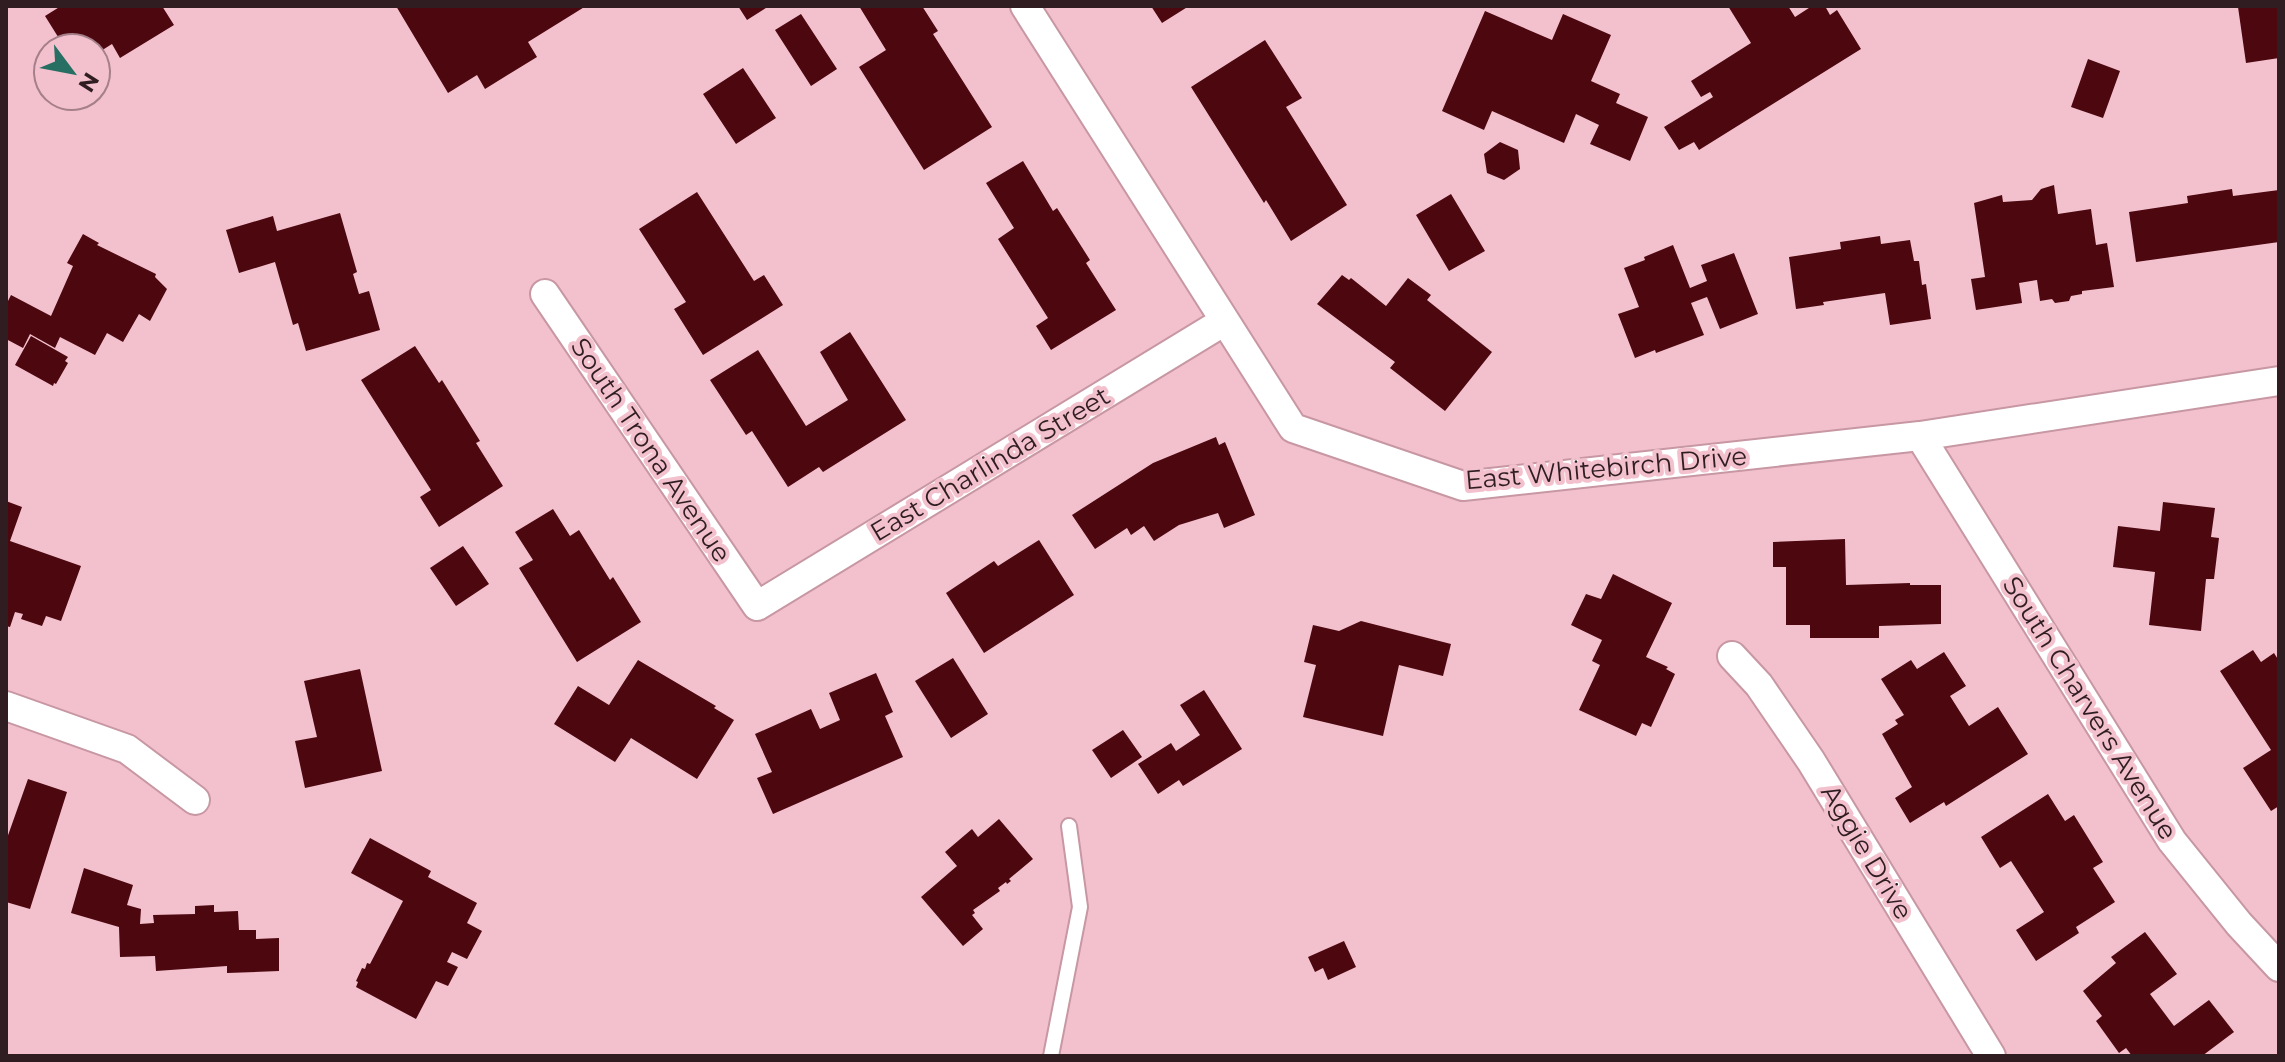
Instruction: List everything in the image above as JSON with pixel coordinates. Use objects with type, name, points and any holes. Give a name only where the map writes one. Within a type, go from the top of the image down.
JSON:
[{"type":"street","name":"East Whitebirch Drive","points":[[1025,6],[1293,428],[1463,486],[1920,436],[2279,381]]},
{"type":"street","name":"South Trona Avenue","points":[[545,294],[757,606]]},
{"type":"street","name":"East Charlinda Street","points":[[757,606],[1223,322]]},
{"type":"street","name":"South Charvers Avenue","points":[[1920,436],[2172,841],[2239,924],[2279,967]]},
{"type":"street","name":"Aggie Drive","points":[[1732,656],[1759,685],[1811,761],[1991,1056]]},
{"type":"street","points":[[6,706],[127,749],[195,800]]},
{"type":"lane","points":[[1051,1056],[1080,907],[1069,826]]},
{"type":"building","points":[[61,6],[162,6],[174,25],[120,58],[112,44],[112,32],[55,32],[45,16]]},
{"type":"building","points":[[396,6],[586,6],[528,42],[537,57],[485,89],[477,75],[448,93]]},
{"type":"building","points":[[738,6],[769,6],[747,20]]},
{"type":"building","points":[[859,6],[922,6],[938,31],[933,34],[992,127],[924,170],[859,67],[886,50]]},
{"type":"building","points":[[1151,6],[1189,6],[1162,23]]},
{"type":"building","points":[[1728,6],[1788,6],[1795,17],[1812,6],[1825,6],[1830,15],[1837,10],[1861,49],[1699,150],[1694,142],[1679,150],[1664,127],[1713,97],[1710,92],[1701,97],[1691,81],[1751,43]]},
{"type":"building","points":[[2279,6],[2279,58],[2246,63],[2238,7]]},
{"type":"building","points":[[1485,11],[1552,40],[1563,14],[1611,35],[1591,81],[1620,94],[1616,103],[1648,117],[1630,161],[1590,144],[1599,125],[1576,114],[1564,143],[1492,111],[1484,130],[1442,111]]},
{"type":"building","points":[[801,14],[837,69],[811,86],[775,30]]},
{"type":"building","points":[[1265,40],[1302,98],[1286,107],[1347,205],[1291,241],[1191,87]]},
{"type":"building","points":[[2088,59],[2120,71],[2103,118],[2071,107]]},
{"type":"building","points":[[743,68],[776,118],[736,144],[703,94]]},
{"type":"building","points":[[1500,142],[1518,150],[1520,169],[1504,180],[1487,173],[1484,154]]},
{"type":"building","points":[[1023,161],[1053,211],[1057,208],[1090,260],[1086,263],[1116,310],[1051,350],[1036,326],[1048,318],[998,239],[1014,228],[986,183]]},
{"type":"building","points":[[2054,185],[2058,214],[2091,209],[2096,245],[2107,243],[2114,287],[2082,291],[2082,294],[2071,296],[2069,301],[2055,303],[2052,299],[2040,301],[2037,280],[2019,283],[2022,303],[1976,310],[1971,279],[1985,277],[1974,203],[2002,195],[2003,202],[2032,200],[2041,189]]},
{"type":"building","points":[[2232,189],[2233,196],[2279,190],[2279,242],[2136,262],[2129,212],[2188,203],[2187,196]]},
{"type":"building","points":[[697,192],[754,281],[764,275],[783,305],[703,355],[674,309],[686,302],[639,229]]},
{"type":"building","points":[[1451,194],[1485,251],[1449,271],[1416,215]]},
{"type":"building","points":[[340,213],[357,272],[353,274],[359,294],[369,291],[380,330],[306,351],[298,323],[293,325],[275,262],[239,273],[226,230],[273,216],[277,231]]},
{"type":"building","points":[[83,234],[99,243],[97,245],[156,274],[155,277],[167,289],[150,321],[139,314],[123,342],[107,333],[95,355],[60,337],[55,348],[30,334],[23,348],[6,339],[6,305],[11,295],[51,316],[73,266],[67,263]]},
{"type":"building","points":[[1880,236],[1881,244],[1910,240],[1914,261],[1919,261],[1922,285],[1926,284],[1931,319],[1890,325],[1885,293],[1796,309],[1789,257],[1841,249],[1840,242]]},
{"type":"building","points":[[1673,245],[1690,288],[1707,281],[1701,265],[1734,253],[1758,314],[1720,329],[1707,297],[1691,303],[1704,335],[1635,358],[1618,314],[1639,307],[1624,268]]},
{"type":"building","points":[[1342,275],[1349,280],[1351,278],[1386,306],[1408,278],[1431,295],[1427,300],[1492,352],[1445,411],[1390,368],[1395,362],[1317,304]]},
{"type":"building","points":[[850,332],[906,420],[823,472],[819,467],[788,487],[752,431],[746,435],[710,380],[758,350],[806,426],[848,400],[820,352]]},
{"type":"building","points":[[31,336],[68,357],[65,361],[68,363],[53,386],[15,365]]},
{"type":"building","points":[[415,346],[439,383],[442,380],[480,441],[476,443],[503,486],[439,527],[420,497],[431,490],[361,380]]},
{"type":"building","points":[[1216,437],[1219,445],[1225,442],[1255,515],[1224,528],[1218,513],[1179,525],[1154,541],[1144,526],[1131,535],[1127,528],[1095,549],[1072,515],[1153,463]]},
{"type":"building","points":[[6,501],[22,507],[10,541],[81,566],[61,621],[46,616],[42,626],[21,619],[23,614],[15,612],[10,627],[6,626]]},
{"type":"building","points":[[2163,502],[2215,508],[2211,537],[2219,538],[2214,579],[2206,579],[2201,631],[2149,625],[2155,572],[2113,567],[2118,526],[2160,531]]},
{"type":"building","points":[[553,509],[570,536],[579,530],[641,622],[577,662],[519,568],[533,560],[515,532]]},
{"type":"building","points":[[1845,539],[1846,585],[1941,585],[1941,624],[1879,626],[1879,638],[1810,638],[1810,625],[1786,625],[1786,567],[1773,567],[1773,542]]},
{"type":"building","points":[[1039,540],[1074,595],[984,653],[946,593],[994,561],[998,566]]},
{"type":"building","points":[[463,546],[489,584],[456,606],[430,568]]},
{"type":"building","points":[[1613,574],[1672,603],[1646,657],[1668,667],[1666,669],[1675,674],[1651,727],[1642,723],[1636,736],[1579,710],[1600,665],[1592,661],[1602,640],[1571,625],[1586,594],[1601,599]]},
{"type":"building","points":[[1361,621],[1451,644],[1443,676],[1399,665],[1383,736],[1303,717],[1316,665],[1304,662],[1313,625],[1339,631]]},
{"type":"building","points":[[2253,650],[2261,662],[2274,653],[2279,661],[2279,806],[2271,811],[2243,768],[2271,750],[2220,671]]},
{"type":"building","points":[[1944,652],[1966,686],[1950,696],[1969,726],[1998,707],[2028,754],[1946,806],[1944,802],[1910,823],[1895,798],[1912,787],[1882,734],[1898,724],[1895,720],[1904,715],[1881,679],[1911,660],[1917,669]]},
{"type":"building","points":[[953,658],[988,714],[951,738],[915,681]]},
{"type":"building","points":[[638,660],[734,720],[697,779],[631,738],[615,762],[554,724],[578,686],[609,705]]},
{"type":"building","points":[[360,669],[382,771],[305,788],[295,741],[317,737],[304,681]]},
{"type":"building","points":[[876,673],[893,712],[885,716],[903,757],[773,814],[757,778],[772,772],[755,734],[811,709],[820,729],[840,720],[829,693]]},
{"type":"building","points":[[1204,690],[1242,749],[1183,786],[1179,780],[1158,794],[1138,764],[1171,743],[1176,751],[1200,735],[1180,705]]},
{"type":"building","points":[[1123,730],[1142,757],[1111,778],[1092,750]]},
{"type":"building","points":[[28,779],[67,792],[30,909],[6,902],[6,841]]},
{"type":"building","points":[[2048,794],[2065,821],[2074,815],[2103,862],[2093,868],[2115,902],[2076,927],[2079,933],[2036,961],[2016,930],[2044,912],[2011,861],[2000,868],[1981,837]]},
{"type":"building","points":[[999,819],[1033,859],[1009,879],[1011,881],[998,888],[1000,891],[973,910],[975,913],[972,915],[983,929],[963,946],[921,897],[957,866],[945,852],[972,829],[978,837]]},
{"type":"building","points":[[370,838],[431,871],[428,877],[477,903],[467,923],[482,931],[467,959],[452,952],[447,962],[458,967],[448,986],[436,981],[416,1019],[356,987],[362,968],[370,964],[403,901],[351,873]]},
{"type":"building","points":[[84,868],[133,885],[127,905],[141,909],[140,924],[154,923],[153,915],[195,914],[195,906],[214,905],[214,912],[238,911],[239,930],[256,930],[256,939],[279,938],[279,971],[227,973],[227,966],[156,971],[155,956],[120,957],[119,927],[71,913]]},
{"type":"building","points":[[2145,932],[2177,974],[2150,994],[2174,1026],[2209,1000],[2234,1032],[2202,1056],[2132,1056],[2126,1048],[2119,1053],[2096,1021],[2102,1016],[2083,991],[2116,963],[2111,957]]},
{"type":"building","points":[[1344,941],[1356,967],[1328,980],[1323,968],[1315,972],[1308,957]]}]
